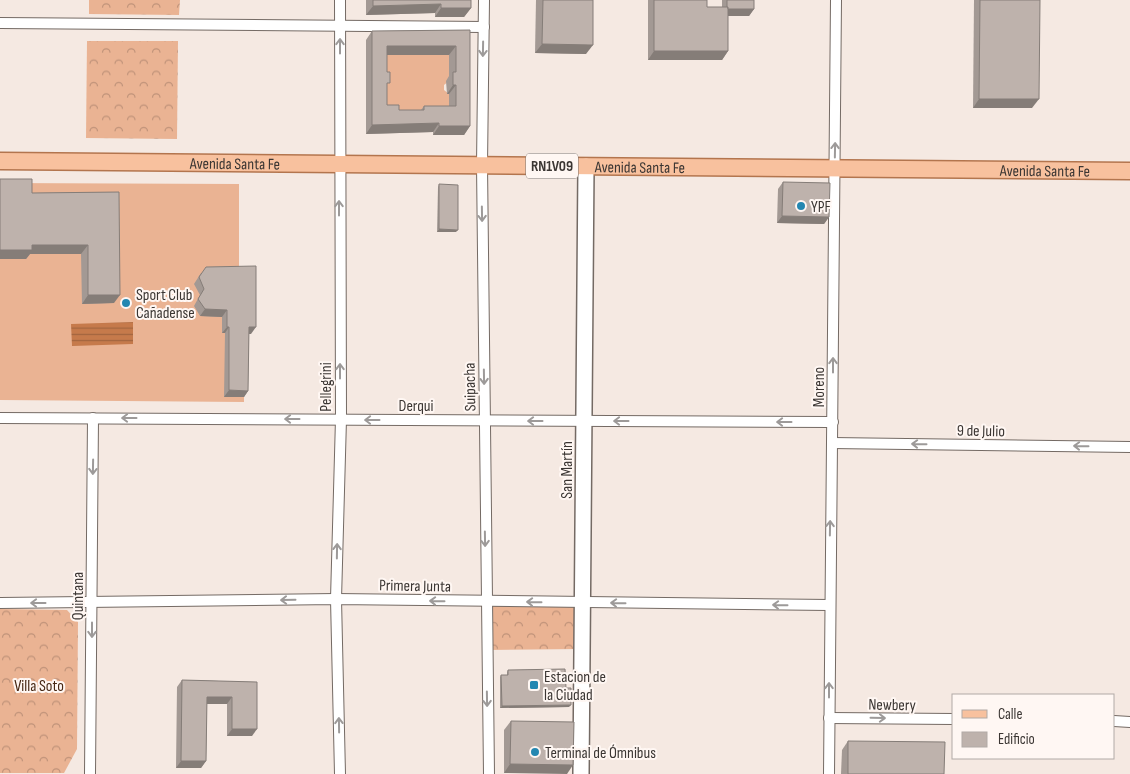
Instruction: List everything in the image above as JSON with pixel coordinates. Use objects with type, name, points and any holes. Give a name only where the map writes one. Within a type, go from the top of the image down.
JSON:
[{"type":"main road","name":"Avenida Santa Fe","points":[[0,161],[1130,171]]},
{"type":"main road","name":"San Martín","points":[[581,774],[586,166]]},
{"type":"street","name":"Pellegrini","points":[[340,0],[341,419],[336,600],[340,774]]},
{"type":"street","name":"Suipacha","points":[[484,0],[482,165],[488,774]]},
{"type":"street","name":"Moreno","points":[[829,774],[829,605],[833,422],[836,0]]},
{"type":"street","points":[[0,23],[484,27]]},
{"type":"street","name":"Derqui","points":[[0,418],[833,422]]},
{"type":"street","name":"Quintana","points":[[90,774],[93,418]]},
{"type":"street","name":"9 de Julio","points":[[832,443],[1130,447]]},
{"type":"street","name":"Primera Junta","points":[[0,603],[92,604],[336,600],[829,605]]},
{"type":"street","name":"Newbery","points":[[829,718],[952,719]]},
{"type":"street","points":[[1115,721],[1130,722]]},
{"type":"green space","points":[[89,0],[180,0],[179,15],[89,14]]},
{"type":"green space","points":[[87,41],[178,41],[177,139],[86,138]]},
{"type":"green space","points":[[380,55],[449,55],[449,81],[444,85],[444,90],[449,94],[449,118],[388,115]]},
{"type":"green space","name":"Sport Club Cañadense","points":[[0,183],[239,184],[239,268],[252,268],[251,334],[244,334],[244,402],[0,400]]},
{"type":"green space","points":[[486,601],[582,602],[582,649],[487,650]]},
{"type":"green space","name":"Villa Soto","points":[[0,609],[67,610],[78,622],[77,749],[64,773],[0,773]]},
{"type":"shaded area","points":[[133,322],[133,344],[72,346],[71,324]]},
{"type":"building","points":[[373,0],[471,0],[471,8],[441,8],[441,4],[373,6]]},
{"type":"building","points":[[543,0],[593,0],[593,45],[542,44]]},
{"type":"building","points":[[654,0],[707,0],[707,7],[728,7],[728,51],[654,51]]},
{"type":"building","points":[[727,0],[754,0],[754,9],[728,9]]},
{"type":"building","points":[[980,0],[1040,0],[1039,99],[979,99]]},
{"type":"building","points":[[470,30],[470,126],[439,126],[439,123],[372,125],[372,31]],"holes":[[[387,46],[456,46],[456,72],[453,72],[453,85],[456,85],[456,106],[424,106],[424,110],[399,110],[399,105],[387,105],[387,83],[390,83],[390,72],[387,72]]]},
{"type":"building","points":[[0,179],[32,179],[32,193],[119,192],[120,295],[88,295],[88,245],[32,245],[32,250],[0,250]]},
{"type":"building","name":"YPF","points":[[783,182],[830,183],[829,217],[782,216]]},
{"type":"building","points":[[439,184],[458,185],[458,230],[439,229]]},
{"type":"building","points":[[256,266],[256,327],[249,327],[248,391],[229,390],[229,327],[227,327],[227,310],[205,309],[198,299],[204,289],[199,277],[206,267]]},
{"type":"building","points":[[565,669],[566,688],[571,688],[571,705],[502,706],[501,675],[508,675],[508,670]]},
{"type":"building","points":[[182,680],[257,682],[257,729],[232,729],[232,697],[207,697],[206,761],[181,761]]},
{"type":"building","name":"Terminal de Ómnibus","points":[[511,721],[574,722],[573,765],[510,764]]},
{"type":"building","points":[[848,741],[945,742],[944,774],[848,774]]},
{"type":"place","name":"YPF","points":[[801,206]]},
{"type":"place","name":"Sport Club Cañadense","points":[[126,303]]},
{"type":"place","name":"Estacion de la Ciudad","points":[[534,685]]},
{"type":"place","name":"Terminal de Ómnibus","points":[[535,752]]}]
